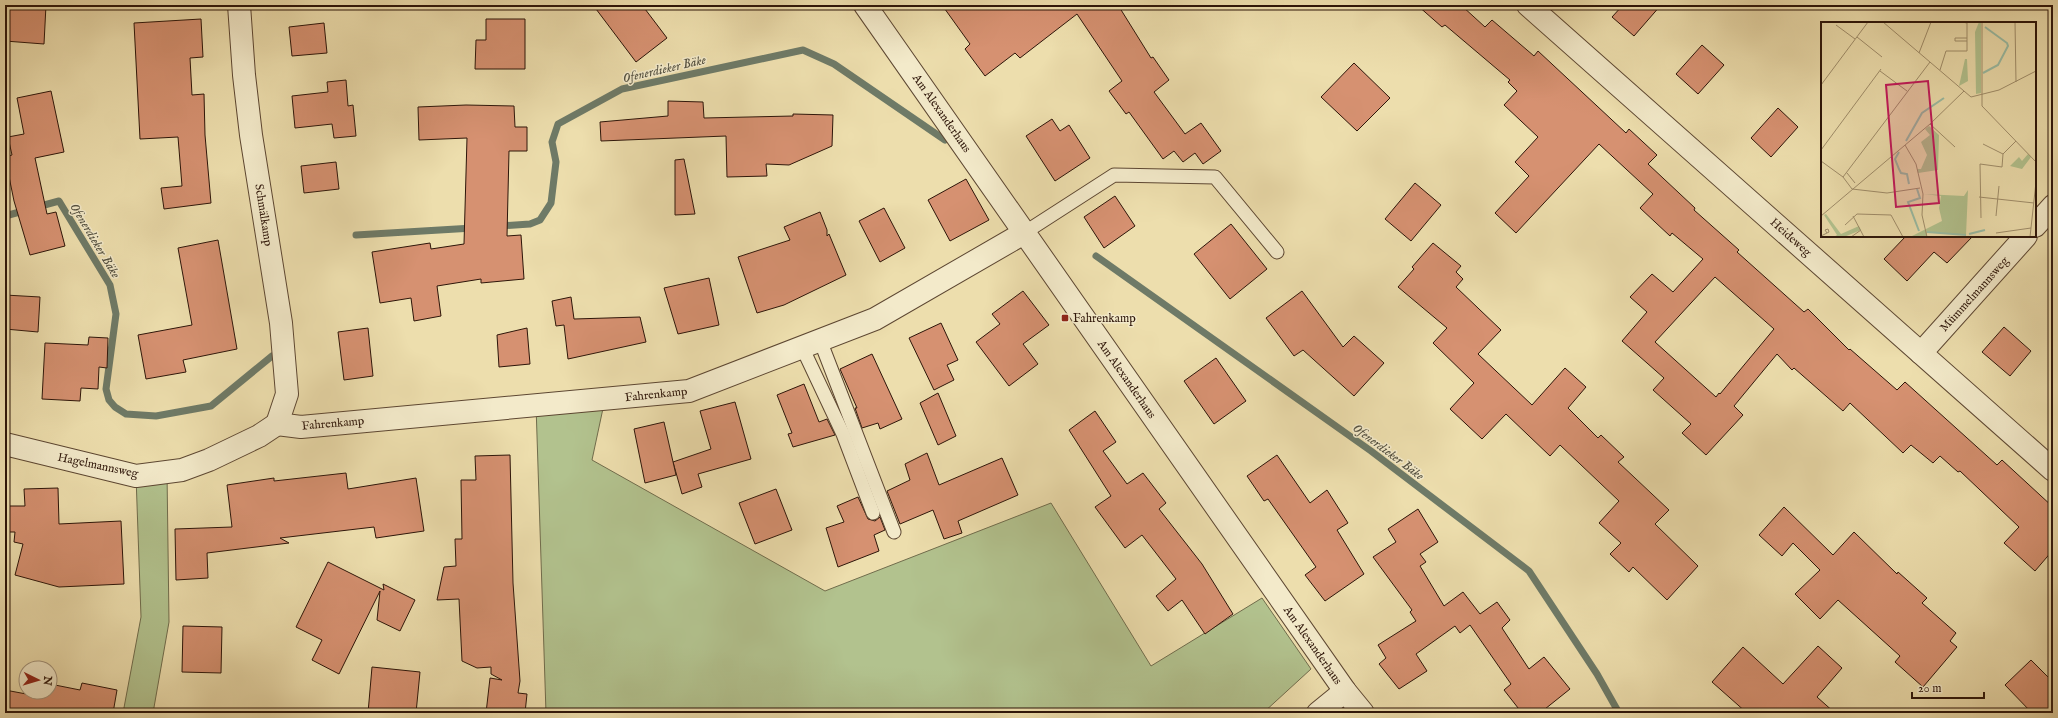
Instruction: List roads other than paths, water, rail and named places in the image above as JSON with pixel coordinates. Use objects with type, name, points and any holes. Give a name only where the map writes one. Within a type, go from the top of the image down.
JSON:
[{"type":"street","name":"Schmälkamp","points":[[239,5],[244,75],[251,135],[281,323],[286,394],[277,424]]},
{"type":"street","name":"Am Alexanderhaus","points":[[865,5],[1345,691],[1363,713]]},
{"type":"street","name":"Heideweg","points":[[1528,5],[2053,470]]},
{"type":"street","points":[[2036,225],[2053,206]]},
{"type":"street","name":"Fahrenkamp","points":[[277,424],[301,427],[689,392],[875,319],[1024,233]]},
{"type":"street","name":"Mümmelmannsweg","points":[[1921,353],[2025,237]]},
{"type":"street","name":"Hagelmannsweg","points":[[5,444],[136,476],[182,470],[210,460],[259,436],[277,424]]},
{"type":"street","points":[[1318,713],[1345,691]]},
{"type":"lane","points":[[1024,233],[1114,175],[1215,177],[1277,252]]},
{"type":"lane","points":[[811,344],[873,513]]},
{"type":"lane","points":[[811,344],[894,532]]},
{"type":"waterway","name":"Ofenerdieker Bäke","points":[[499,226],[530,224],[540,220],[551,203],[556,162],[552,142],[558,124],[622,89],[803,50],[834,64],[945,140]]},
{"type":"waterway","name":"Ofenerdieker Bäke","points":[[37,207],[59,201],[110,285],[116,314],[106,389],[109,400],[115,407],[126,414],[156,416],[211,406],[272,356]]},
{"type":"waterway","name":"Ofenerdieker Bäke","points":[[5,216],[27,210]]},
{"type":"waterway","name":"Ofenerdieker Bäke","points":[[356,235],[473,228]]},
{"type":"waterway","name":"Ofenerdieker Bäke","points":[[1096,256],[1371,451],[1529,571],[1597,674],[1619,713]]},
{"type":"place","name":"Fahrenkamp","points":[[1065,318]]}]
